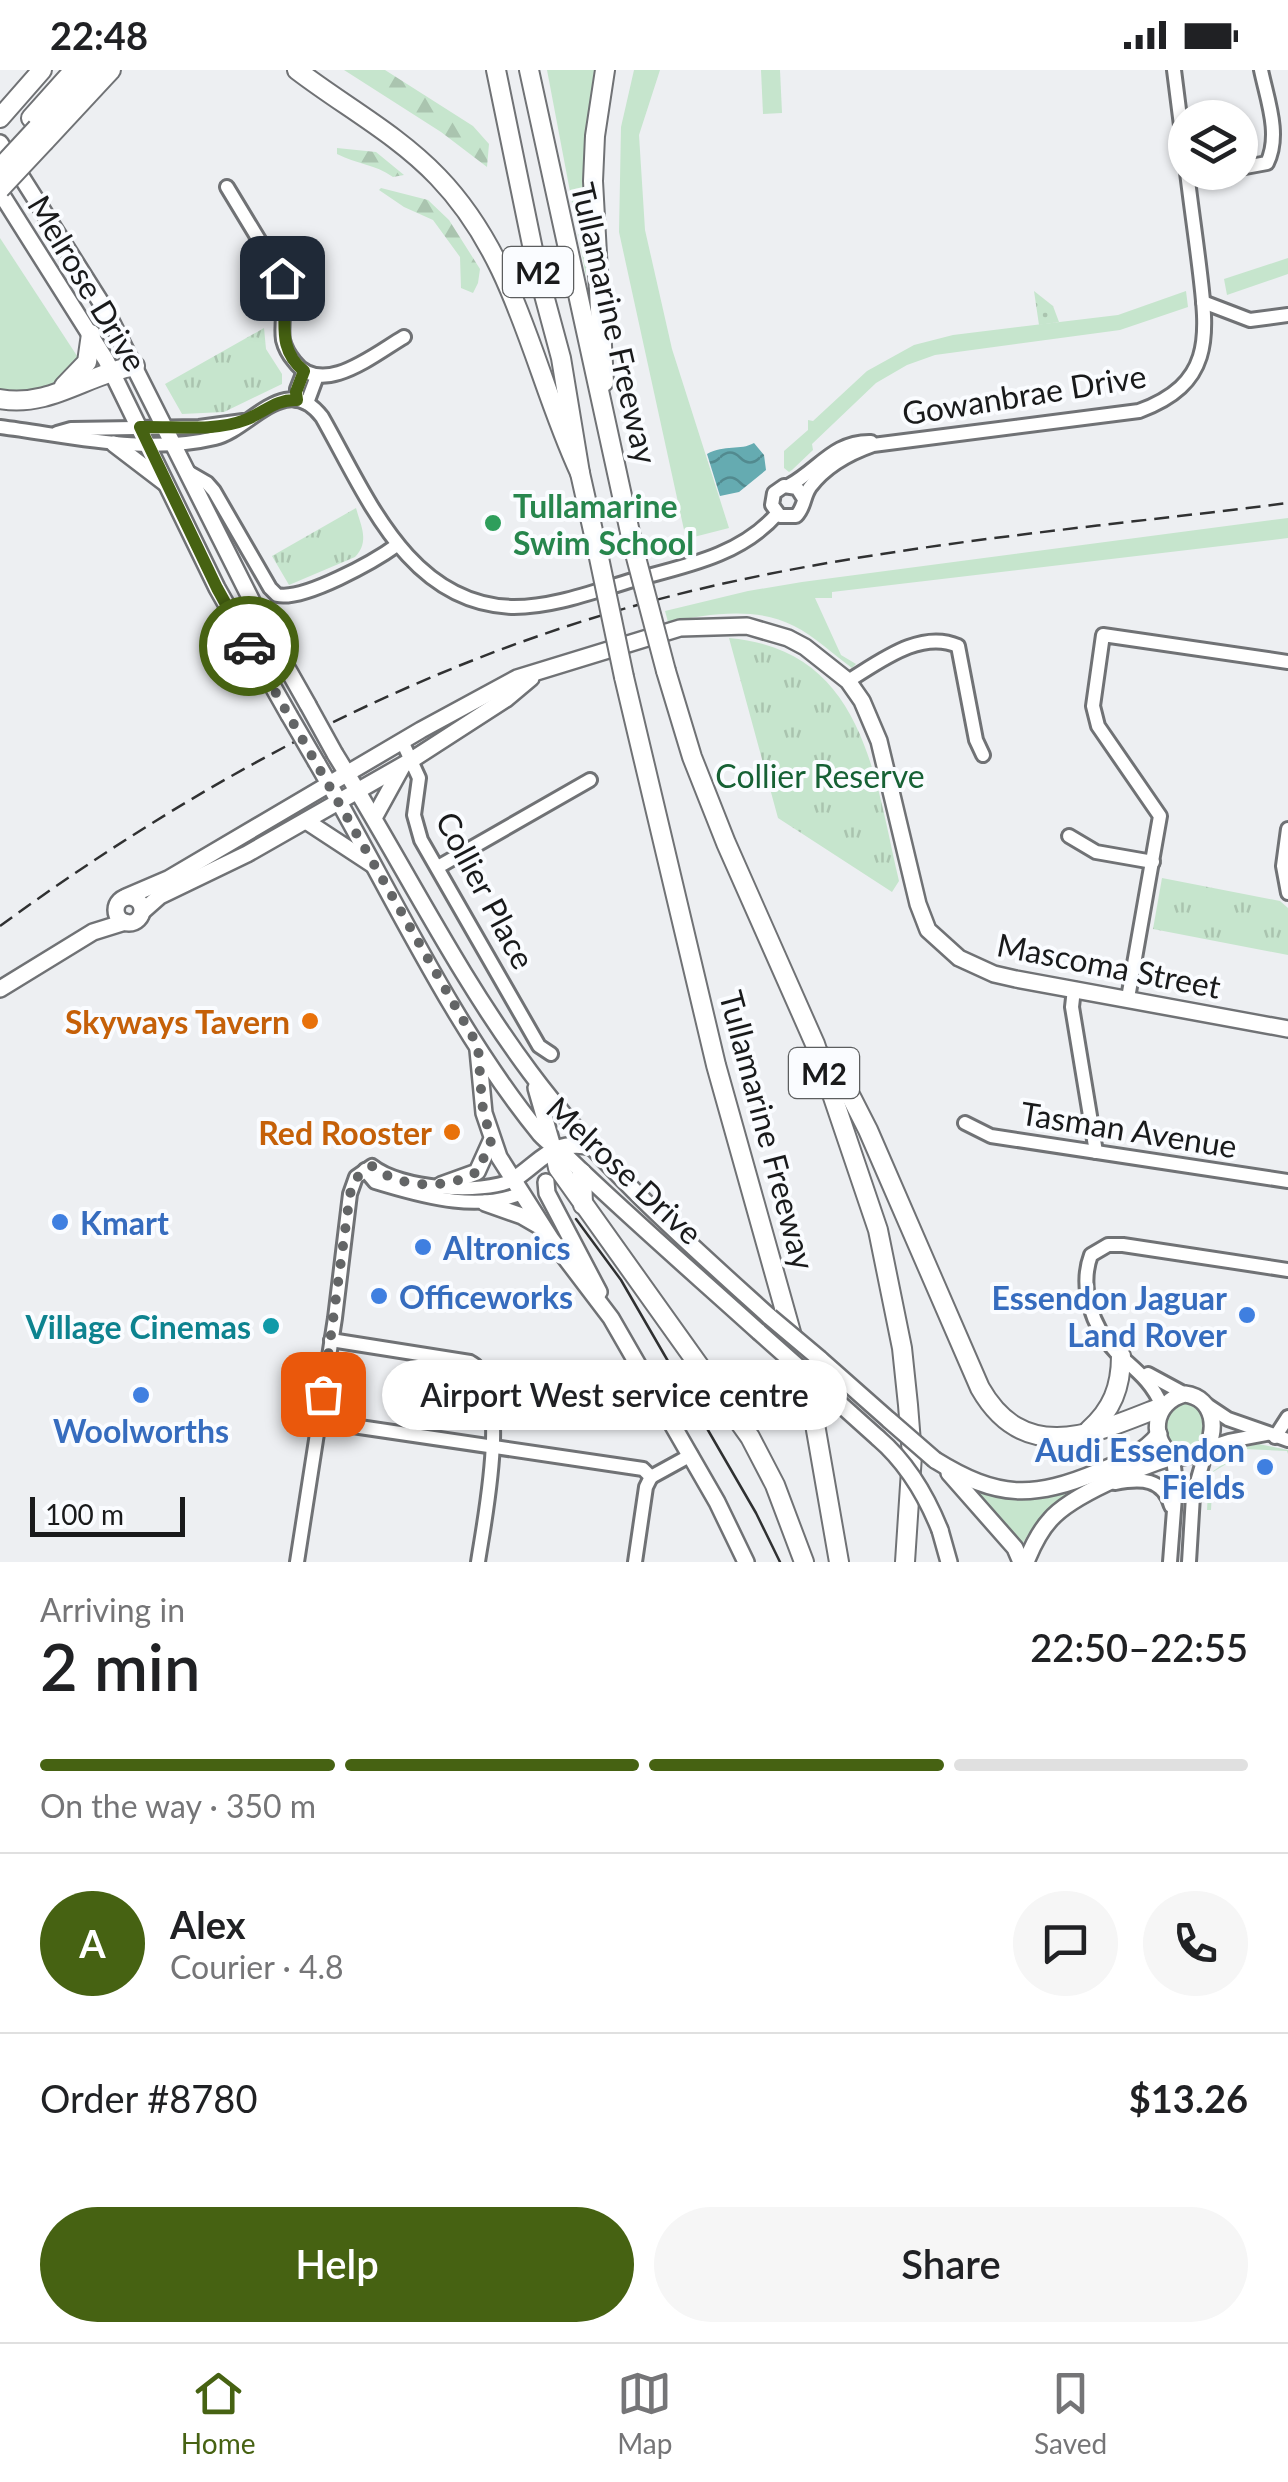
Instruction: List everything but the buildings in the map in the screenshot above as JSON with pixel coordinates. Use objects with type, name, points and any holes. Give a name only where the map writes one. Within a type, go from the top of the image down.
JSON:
[{"type":"highway","points":[[0,118],[42,70]]},
{"type":"highway","points":[[0,191],[74,70]]},
{"type":"highway","points":[[0,168],[91,70]]},
{"type":"highway","points":[[0,152],[38,129],[111,70]]},
{"type":"highway","points":[[297,70],[406,148],[446,185],[474,220],[505,272],[555,420],[580,474]]},
{"type":"highway","name":"Tullamarine Freeway","points":[[496,70],[561,358],[580,474],[624,677],[716,1065],[812,1407],[839,1562]]},
{"type":"highway","name":"Tullamarine Freeway","points":[[529,70],[633,546],[666,671],[692,756],[726,843],[815,1044],[872,1211],[890,1281],[902,1348],[912,1455],[905,1562]]},
{"type":"highway","points":[[604,412],[592,181],[605,70]]},
{"type":"highway","points":[[57,394],[88,362],[91,334]]},
{"type":"highway","points":[[0,399],[26,402],[57,394],[111,370],[134,366]]},
{"type":"highway","points":[[815,1044],[842,1079],[868,1130],[988,1403],[1010,1424],[1054,1438],[1081,1437],[1161,1407]]},
{"type":"highway","points":[[554,1149],[556,1165],[575,1178],[584,1205],[740,1421],[775,1484],[804,1562]]},
{"type":"highway","points":[[546,1182],[575,1178]]},
{"type":"highway","points":[[1081,1437],[1112,1405],[1120,1356]]},
{"type":"main road","name":"Melrose Drive","points":[[0,143],[98,298],[308,705],[486,1009],[532,1075],[592,1147],[666,1223],[935,1460],[1012,1543],[1024,1562]]},
{"type":"main road","name":"Melrose Drive","points":[[0,191],[91,334],[217,588],[478,1046],[511,1096],[554,1149]]},
{"type":"main road","points":[[114,444],[168,486]]},
{"type":"main road","name":"Mascoma Street","points":[[143,912],[160,896],[340,802],[353,783],[402,741],[484,694],[584,655],[680,628],[747,626],[805,647],[848,682],[874,722],[918,904],[934,937],[958,958],[994,974],[1288,1029]]},
{"type":"main road","name":"Mascoma Street","points":[[123,899],[168,880],[330,785],[353,783],[407,762],[506,699],[538,672]]},
{"type":"main road","points":[[374,818],[407,762]]},
{"type":"main road","points":[[306,820],[374,865]]},
{"type":"main road","points":[[0,989],[93,932],[135,922],[143,912],[138,900],[123,899]]},
{"type":"main road","points":[[123,899],[116,913],[125,922]]},
{"type":"main road","points":[[93,932],[123,899]]},
{"type":"main road","points":[[478,1046],[482,1104],[491,1141],[544,1229],[611,1318]]},
{"type":"main road","points":[[532,1075],[554,1149],[547,1192],[611,1318],[691,1455],[746,1562]]},
{"type":"main road","points":[[442,1186],[478,1171],[491,1141]]},
{"type":"main road","points":[[517,1186],[554,1149],[568,1144],[592,1147]]},
{"type":"main road","points":[[575,1178],[592,1163],[605,1161]]},
{"type":"main road","name":"Melrose Drive","points":[[575,1178],[892,1450],[913,1478],[940,1530],[949,1562]]},
{"type":"main road","points":[[517,1186],[546,1182]]},
{"type":"main road","points":[[485,1203],[522,1216],[544,1229]]},
{"type":"main road","points":[[1024,1562],[1052,1517],[1073,1502],[1172,1457],[1192,1457],[1207,1450],[1213,1425],[1206,1403],[1196,1396],[1185,1394],[1161,1407],[1159,1434],[1172,1457]]},
{"type":"main road","points":[[935,1460],[952,1471],[995,1487],[1049,1491],[1136,1455],[1159,1434]]},
{"type":"street","points":[[1174,70],[1178,100]]},
{"type":"street","points":[[1258,165],[1268,163],[1281,134],[1261,70]]},
{"type":"street","points":[[227,187],[282,278],[284,344],[310,374]]},
{"type":"street","name":"Gowanbrae Drive","points":[[804,500],[810,486],[834,465],[866,448],[1139,411],[1177,392],[1198,364],[1206,334],[1193,190]]},
{"type":"street","points":[[1204,302],[1250,320],[1288,315]]},
{"type":"street","points":[[310,374],[343,372],[404,337]]},
{"type":"street","points":[[302,402],[310,374]]},
{"type":"street","points":[[0,427],[114,444],[174,443],[230,434],[243,421],[279,401],[302,402],[322,417],[397,545],[421,570],[456,592],[493,604],[527,606],[570,598],[722,554],[761,530],[777,514]]},
{"type":"street","points":[[54,434],[71,429],[243,421]]},
{"type":"street","name":"Gowanbrae Drive","points":[[790,486],[839,448],[858,442],[888,443]]},
{"type":"street","name":"Melrose Drive","points":[[188,472],[208,483],[270,588],[286,597],[360,567],[397,545]]},
{"type":"street","points":[[790,486],[799,490],[804,500],[796,516],[788,518],[777,514],[772,505],[778,488],[790,486]]},
{"type":"street","points":[[1128,998],[1160,826],[1157,808],[1109,742],[1094,714],[1103,635],[1288,662]]},
{"type":"street","points":[[958,646],[972,636]]},
{"type":"street","points":[[848,682],[901,650],[945,642],[958,646]]},
{"type":"street","points":[[958,646],[976,740],[984,755]]},
{"type":"street","name":"Collier Place","points":[[402,741],[407,762],[420,782],[415,821],[421,840],[539,1046],[552,1054]]},
{"type":"street","points":[[438,866],[590,780]]},
{"type":"street","points":[[1287,887],[1283,866],[1288,829]]},
{"type":"street","points":[[1069,836],[1096,852],[1153,862]]},
{"type":"street","points":[[1074,989],[1072,1007],[1096,1152]]},
{"type":"street","name":"Tasman Avenue","points":[[966,1123],[991,1136],[1288,1181]]},
{"type":"street","points":[[373,1173],[410,1192],[485,1203],[517,1186]]},
{"type":"street","points":[[297,1562],[355,1179],[373,1173],[442,1186],[517,1186]]},
{"type":"street","points":[[1185,1394],[1136,1368],[1120,1356],[1102,1332],[1088,1296],[1091,1255],[1101,1248],[1123,1245],[1288,1270]]},
{"type":"street","points":[[331,1340],[470,1362],[480,1367],[486,1377],[495,1447],[478,1562]]},
{"type":"street","points":[[1136,1368],[1154,1387],[1161,1407]]},
{"type":"street","points":[[1206,1403],[1224,1417],[1276,1437]]},
{"type":"street","points":[[1276,1437],[1288,1417]]},
{"type":"street","points":[[319,1421],[643,1469],[652,1477]]},
{"type":"street","points":[[1189,1562],[1193,1496],[1207,1450],[1230,1440],[1276,1437]]},
{"type":"street","points":[[635,1562],[646,1488],[652,1477],[691,1455]]},
{"type":"street","points":[[1170,1562],[1176,1484],[1172,1457]]},
{"type":"street","points":[[1109,1484],[1155,1482],[1166,1492],[1173,1518]]},
{"type":"green space","points":[[344,70],[385,70],[473,126],[489,144],[487,167],[441,132]]},
{"type":"green space","points":[[547,70],[594,70],[586,153],[586,276]]},
{"type":"green space","points":[[634,70],[660,70],[639,135],[645,230],[672,349],[729,528],[686,539],[619,232],[621,127]]},
{"type":"green space","points":[[761,70],[780,70],[782,113],[763,114]]},
{"type":"green space","points":[[337,148],[376,152],[404,175],[393,177],[337,154]]},
{"type":"green space","points":[[381,188],[428,200],[449,220],[480,269],[473,293],[461,288],[460,257],[433,220],[404,207]]},
{"type":"green space","points":[[0,238],[81,362],[54,383],[34,389],[0,391]]},
{"type":"green space","points":[[1288,258],[1288,274],[1227,295],[1224,279]]},
{"type":"green space","points":[[1034,291],[1053,306],[1059,322],[1039,325]]},
{"type":"green space","points":[[1186,291],[1188,307],[1120,330],[935,355],[907,365],[876,383],[812,444],[813,450],[792,470],[784,468],[784,451],[808,430],[808,420],[813,421],[867,371],[914,345],[953,335],[1118,315]]},
{"type":"green space","points":[[264,328],[266,349],[282,374],[282,384],[224,412],[182,414],[165,384]]},
{"type":"green space","points":[[356,508],[363,540],[355,557],[289,585],[272,556]]},
{"type":"green space","points":[[1288,518],[1288,538],[832,592],[832,598],[815,598],[841,655],[856,664],[852,668],[809,635],[779,620],[732,614],[668,622],[665,611],[802,582]]},
{"type":"green space","name":"Collier Reserve","points":[[729,638],[774,648],[809,666],[836,692],[855,724],[881,800],[899,881],[892,892],[778,818]]},
{"type":"green space","points":[[1162,878],[1280,901],[1288,908],[1288,955],[1153,929]]},
{"type":"green space","points":[[1181,1403],[1194,1405],[1204,1420],[1204,1431],[1197,1447],[1179,1450],[1169,1439],[1166,1425],[1174,1407]]},
{"type":"green space","points":[[1259,1444],[1288,1450],[1288,1454],[1244,1449],[1243,1454],[1213,1472],[1211,1510],[1207,1510],[1209,1474],[1226,1462],[1230,1450]]},
{"type":"green space","points":[[1084,1483],[1084,1489],[1056,1504],[1042,1517],[1023,1543],[971,1487],[1028,1495]]},
{"type":"water","points":[[754,443],[764,455],[766,470],[739,492],[720,496],[707,454]]},
{"type":"tram line","points":[[576,1219],[621,1280],[756,1513],[780,1562]]},
{"type":"railway","points":[[0,926],[157,820],[322,728],[494,652],[584,621],[675,595],[826,563],[1288,503]]},
{"type":"way so far","points":[[249,646],[478,1046],[482,1104],[491,1141],[478,1171],[442,1186],[381,1174],[372,1166],[355,1179],[323,1394]]},
{"type":"place","name":"Tullamarine Swim School","points":[[493,523]]},
{"type":"place","name":"Skyways Tavern","points":[[310,1021]]},
{"type":"place","name":"Red Rooster","points":[[452,1132]]},
{"type":"place","name":"Kmart","points":[[60,1222]]},
{"type":"place","name":"Altronics","points":[[423,1247]]},
{"type":"place","name":"Officeworks","points":[[379,1296]]},
{"type":"place","name":"Essendon Jaguar Land Rover","points":[[1247,1315]]},
{"type":"place","name":"Village Cinemas","points":[[271,1326]]},
{"type":"place","name":"Airport West service centre","points":[[323,1394]]},
{"type":"place","name":"Woolworths","points":[[141,1395]]},
{"type":"place","name":"Audi Essendon Fields","points":[[1265,1467]]},
{"type":"route","points":[[249,646],[140,427],[243,421],[279,401],[297,400],[304,371],[284,344],[282,278]]}]
